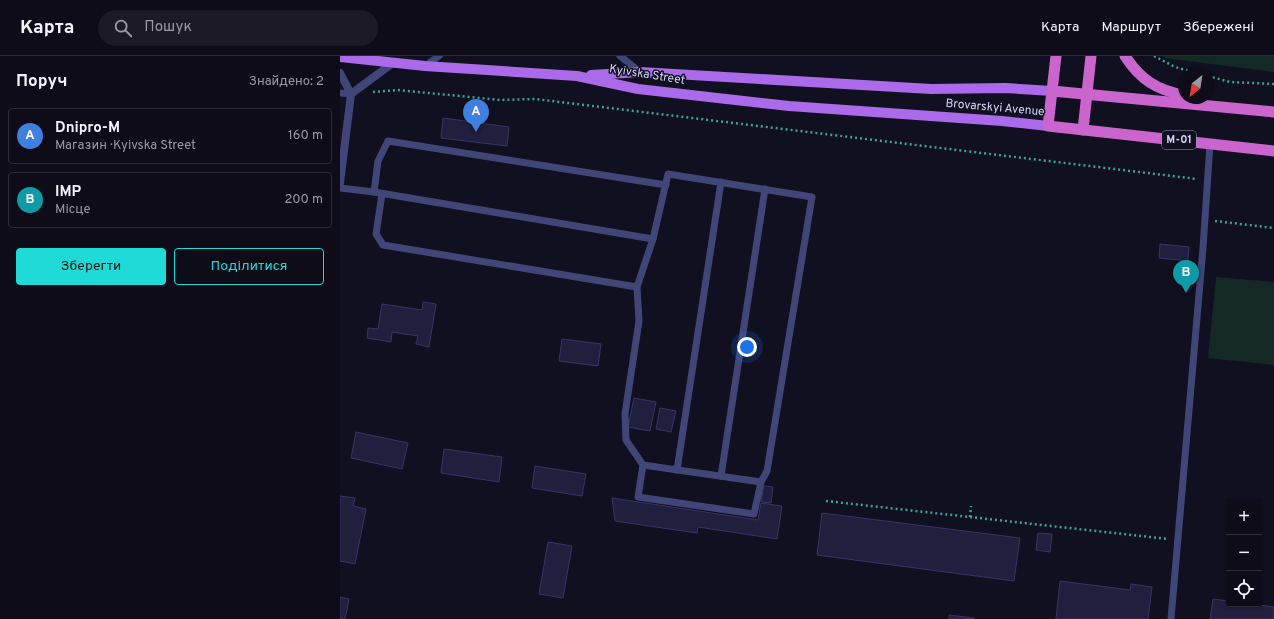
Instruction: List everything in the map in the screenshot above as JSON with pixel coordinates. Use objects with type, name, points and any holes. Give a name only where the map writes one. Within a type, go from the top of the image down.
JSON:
[{"type":"highway","points":[[1048,126],[1056,56]]},
{"type":"highway","points":[[1083,130],[1091,56]]},
{"type":"highway","points":[[1124,56],[1134,70],[1152,84],[1178,93]]},
{"type":"highway","name":"Brovarskyi Avenue","points":[[1052,91],[1274,112]]},
{"type":"highway","points":[[1214,101],[1252,109]]},
{"type":"highway","name":"Brovarskyi Avenue","points":[[1048,126],[1274,151]]},
{"type":"main road","name":"Kyivska Street","points":[[340,57],[425,66],[577,76],[640,72],[720,77]]},
{"type":"main road","name":"Kyivska Street","points":[[577,76],[638,89],[714,98]]},
{"type":"main road","name":"Brovarskyi Avenue","points":[[720,77],[931,89],[1006,88],[1052,91]]},
{"type":"main road","name":"Brovarskyi Avenue","points":[[714,98],[789,106],[1002,121],[1048,126]]},
{"type":"street","points":[[352,94],[394,62]]},
{"type":"street","points":[[340,73],[352,94],[340,183]]},
{"type":"lane","points":[[385,56],[394,62]]},
{"type":"lane","points":[[425,66],[439,56]]},
{"type":"lane","points":[[620,56],[640,72]]},
{"type":"lane","points":[[340,93],[352,94]]},
{"type":"lane","points":[[374,192],[378,161],[388,141],[666,185]]},
{"type":"lane","points":[[1171,619],[1210,144]]},
{"type":"lane","points":[[668,174],[721,182],[812,197],[767,471],[761,482],[754,514],[638,497],[643,465],[626,440],[625,414],[639,321],[637,287],[653,239],[668,174]]},
{"type":"lane","points":[[677,470],[721,182]]},
{"type":"lane","points":[[340,188],[374,192],[653,239]]},
{"type":"lane","points":[[721,476],[765,189]]},
{"type":"lane","points":[[382,194],[376,234],[383,245],[637,287]]},
{"type":"lane","points":[[643,465],[761,482]]},
{"type":"path","points":[[1154,56],[1179,68]]},
{"type":"path","points":[[1214,78],[1230,82],[1274,84]]},
{"type":"path","points":[[352,94],[398,90],[500,100],[535,99],[1208,180]]},
{"type":"path","points":[[1205,219],[1274,228]]},
{"type":"path","points":[[826,501],[1178,540]]},
{"type":"path","points":[[970,517],[971,506]]},
{"type":"green space","points":[[1162,56],[1274,56],[1274,72],[1164,58]]},
{"type":"green space","points":[[1216,277],[1274,282],[1274,365],[1208,358]]},
{"type":"building","points":[[443,118],[509,127],[507,146],[441,138]]},
{"type":"building","points":[[1160,244],[1189,247],[1188,261],[1159,258]]},
{"type":"building","points":[[423,302],[436,304],[429,347],[416,344],[418,336],[392,332],[391,342],[367,338],[368,328],[378,329],[382,304],[422,310]]},
{"type":"building","points":[[562,339],[601,344],[598,366],[559,361]]},
{"type":"building","points":[[634,398],[656,402],[650,431],[628,427]]},
{"type":"building","points":[[660,408],[676,411],[671,432],[656,429]]},
{"type":"building","points":[[356,432],[408,443],[402,469],[351,458]]},
{"type":"building","points":[[444,449],[502,457],[499,482],[441,473]]},
{"type":"building","points":[[535,466],[586,474],[582,496],[532,488]]},
{"type":"building","points":[[764,486],[773,487],[771,503],[761,502]]},
{"type":"building","points":[[340,496],[355,498],[353,506],[366,509],[355,564],[340,561]]},
{"type":"building","points":[[612,498],[758,520],[761,503],[782,506],[777,539],[698,527],[697,533],[615,521]]},
{"type":"building","points":[[822,513],[1020,538],[1014,581],[817,555]]},
{"type":"building","points":[[1038,533],[1052,534],[1050,552],[1036,550]]},
{"type":"building","points":[[548,542],[572,546],[563,598],[539,594]]},
{"type":"building","points":[[1060,581],[1130,590],[1131,584],[1152,587],[1148,619],[1056,619]]},
{"type":"building","points":[[340,597],[349,599],[345,619],[340,619]]},
{"type":"building","points":[[1213,599],[1226,601],[1226,607],[1262,607],[1262,605],[1274,607],[1274,619],[1210,619]]},
{"type":"building","points":[[949,615],[974,618],[974,619],[949,619]]},
{"type":"place","name":"Dnipro-M","points":[[476,132]]},
{"type":"place","name":"ІМР","points":[[1186,293]]}]
